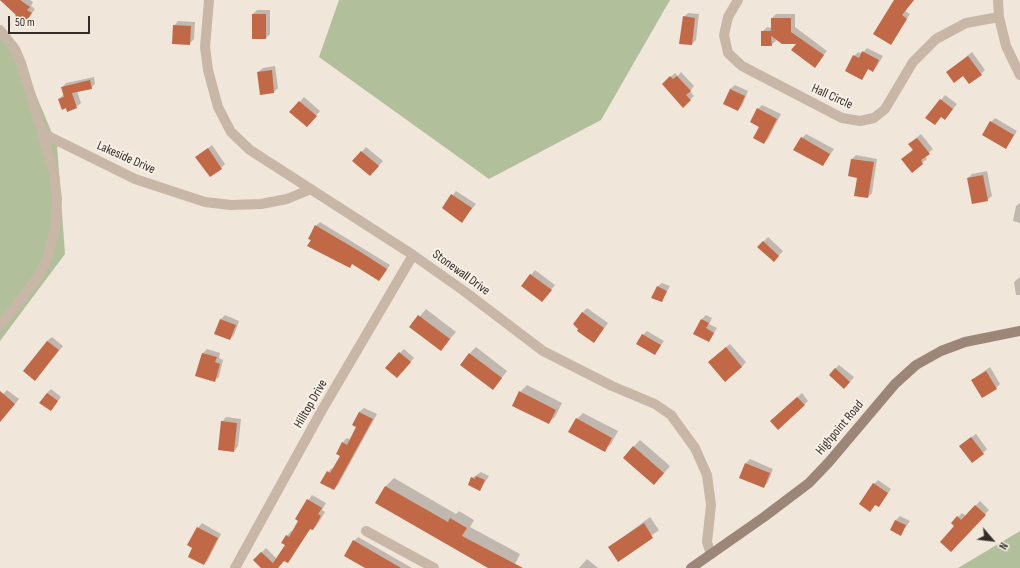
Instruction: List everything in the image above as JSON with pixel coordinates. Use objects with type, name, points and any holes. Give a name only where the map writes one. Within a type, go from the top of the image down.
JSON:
[{"type":"street","name":"Stonewall Drive","points":[[209,0],[205,47],[208,70],[224,120],[231,132],[250,150],[413,255],[464,291],[543,351],[612,386],[656,404],[671,415],[695,448],[707,475],[711,505],[707,542],[711,554]]},
{"type":"street","name":"Hall Circle","points":[[738,0],[728,17],[724,36],[728,53],[742,66],[842,118],[860,121],[874,118],[885,110],[913,62],[936,39],[966,23],[999,17]]},
{"type":"street","points":[[998,0],[999,17],[1006,46],[1020,75]]},
{"type":"street","points":[[0,30],[15,49],[21,63],[55,180],[57,200],[55,230],[47,259],[38,277],[0,326]]},
{"type":"street","name":"Lakeside Drive","points":[[42,133],[135,179],[205,202],[231,205],[260,204],[287,199],[311,190]]},
{"type":"street","name":"Hilltop Drive","points":[[235,568],[322,410],[413,255]]},
{"type":"street","name":"Highpoint Road","points":[[691,568],[764,517],[809,483],[829,462],[895,384],[916,365],[941,351],[965,342],[1020,331]]},
{"type":"street","points":[[366,531],[434,568]]},
{"type":"green space","points":[[339,0],[670,0],[601,120],[489,179],[319,57]]},
{"type":"green space","points":[[0,38],[18,52],[57,145],[65,254],[0,341]]},
{"type":"green space","points":[[1020,531],[1020,568],[958,568]]},
{"type":"building","points":[[0,0],[20,0],[30,7],[27,10],[32,13],[25,23],[15,16],[16,15]]},
{"type":"building","points":[[894,0],[914,0],[902,15],[907,19],[891,45],[873,34]]},
{"type":"building","points":[[252,14],[266,14],[266,39],[252,39]]},
{"type":"building","points":[[683,16],[695,18],[692,45],[679,44]]},
{"type":"building","points":[[771,18],[791,18],[791,32],[824,55],[815,68],[791,50],[796,44],[782,44],[771,36],[772,46],[761,46],[761,31],[771,31]]},
{"type":"building","points":[[173,25],[191,26],[190,45],[172,44]]},
{"type":"building","points":[[862,51],[879,60],[873,72],[868,69],[862,80],[845,71],[853,55],[859,58]]},
{"type":"building","points":[[968,56],[982,75],[969,84],[963,76],[954,83],[946,72]]},
{"type":"building","points":[[272,70],[274,93],[260,95],[257,72]]},
{"type":"building","points":[[670,76],[673,79],[677,76],[691,91],[686,95],[691,100],[683,108],[662,84]]},
{"type":"building","points":[[90,80],[92,89],[72,93],[77,108],[67,112],[66,108],[62,110],[58,99],[64,97],[61,87]]},
{"type":"building","points":[[730,89],[745,96],[738,111],[723,104]]},
{"type":"building","points":[[940,99],[953,109],[945,120],[941,117],[935,125],[925,118]]},
{"type":"building","points":[[299,101],[317,116],[307,127],[289,112]]},
{"type":"building","points":[[757,108],[777,119],[764,144],[753,138],[759,127],[750,122]]},
{"type":"building","points":[[990,121],[1014,135],[1006,149],[982,135]]},
{"type":"building","points":[[801,137],[830,154],[823,166],[793,150]]},
{"type":"building","points":[[917,138],[930,154],[921,160],[923,164],[912,173],[901,159],[913,150],[908,144]]},
{"type":"building","points":[[208,148],[222,169],[210,177],[195,157]]},
{"type":"building","points":[[361,151],[379,166],[370,176],[352,161]]},
{"type":"building","points":[[851,159],[874,162],[868,198],[854,196],[857,178],[848,176]]},
{"type":"building","points":[[983,175],[988,201],[972,204],[967,178]]},
{"type":"building","points":[[451,194],[472,208],[462,223],[442,208]]},
{"type":"building","points":[[315,225],[387,269],[379,281],[352,264],[350,268],[307,246],[311,240],[308,239]]},
{"type":"building","points":[[763,241],[779,256],[774,262],[757,247]]},
{"type":"building","points":[[530,274],[552,290],[542,302],[521,286]]},
{"type":"building","points":[[657,286],[667,291],[662,302],[651,298]]},
{"type":"building","points":[[582,312],[604,328],[594,343],[577,331],[578,329],[573,324]]},
{"type":"building","points":[[418,315],[450,339],[441,351],[409,327]]},
{"type":"building","points":[[220,319],[236,325],[230,340],[214,334]]},
{"type":"building","points":[[701,319],[709,323],[706,328],[714,333],[709,342],[693,334]]},
{"type":"building","points":[[642,334],[661,345],[655,355],[636,344]]},
{"type":"building","points":[[47,341],[59,350],[35,381],[23,371]]},
{"type":"building","points":[[726,347],[742,367],[725,382],[708,362]]},
{"type":"building","points":[[399,352],[411,362],[397,378],[385,368]]},
{"type":"building","points":[[202,353],[217,357],[215,362],[220,364],[215,382],[195,376]]},
{"type":"building","points":[[469,353],[502,378],[493,390],[460,365]]},
{"type":"building","points":[[835,368],[850,382],[844,389],[829,375]]},
{"type":"building","points":[[986,371],[997,389],[982,398],[971,380]]},
{"type":"building","points":[[0,391],[15,404],[0,422]]},
{"type":"building","points":[[519,391],[556,410],[549,424],[512,406]]},
{"type":"building","points":[[47,393],[58,401],[51,411],[39,403]]},
{"type":"building","points":[[797,397],[805,405],[778,430],[770,421]]},
{"type":"building","points":[[359,412],[373,419],[334,490],[320,483],[327,471],[330,473],[340,456],[336,454],[342,442],[347,445],[356,427],[352,425]]},
{"type":"building","points":[[576,418],[612,438],[605,452],[568,432]]},
{"type":"building","points":[[221,421],[237,423],[234,452],[218,450]]},
{"type":"building","points":[[971,437],[984,454],[972,463],[959,446]]},
{"type":"building","points":[[633,446],[664,473],[654,485],[623,458]]},
{"type":"building","points":[[745,463],[770,473],[764,488],[739,478]]},
{"type":"building","points":[[476,476],[485,480],[480,491],[468,485],[471,477],[475,479]]},
{"type":"building","points":[[873,483],[888,493],[879,507],[875,505],[870,512],[859,504]]},
{"type":"building","points":[[385,486],[448,522],[450,518],[467,528],[462,536],[523,568],[488,568],[375,503]]},
{"type":"building","points":[[307,499],[322,508],[318,514],[321,516],[313,530],[310,529],[288,563],[284,561],[278,568],[261,568],[253,560],[261,552],[273,563],[285,545],[281,543],[286,535],[289,537],[298,521],[295,519]]},
{"type":"building","points":[[975,505],[986,515],[951,552],[940,542],[954,526],[951,523],[957,516],[961,520]]},
{"type":"building","points":[[895,520],[906,525],[901,536],[890,530]]},
{"type":"building","points":[[644,523],[653,538],[618,562],[608,547]]},
{"type":"building","points":[[197,527],[218,538],[204,565],[188,557],[192,548],[187,545]]},
{"type":"building","points":[[353,540],[401,568],[365,568],[344,556]]}]
